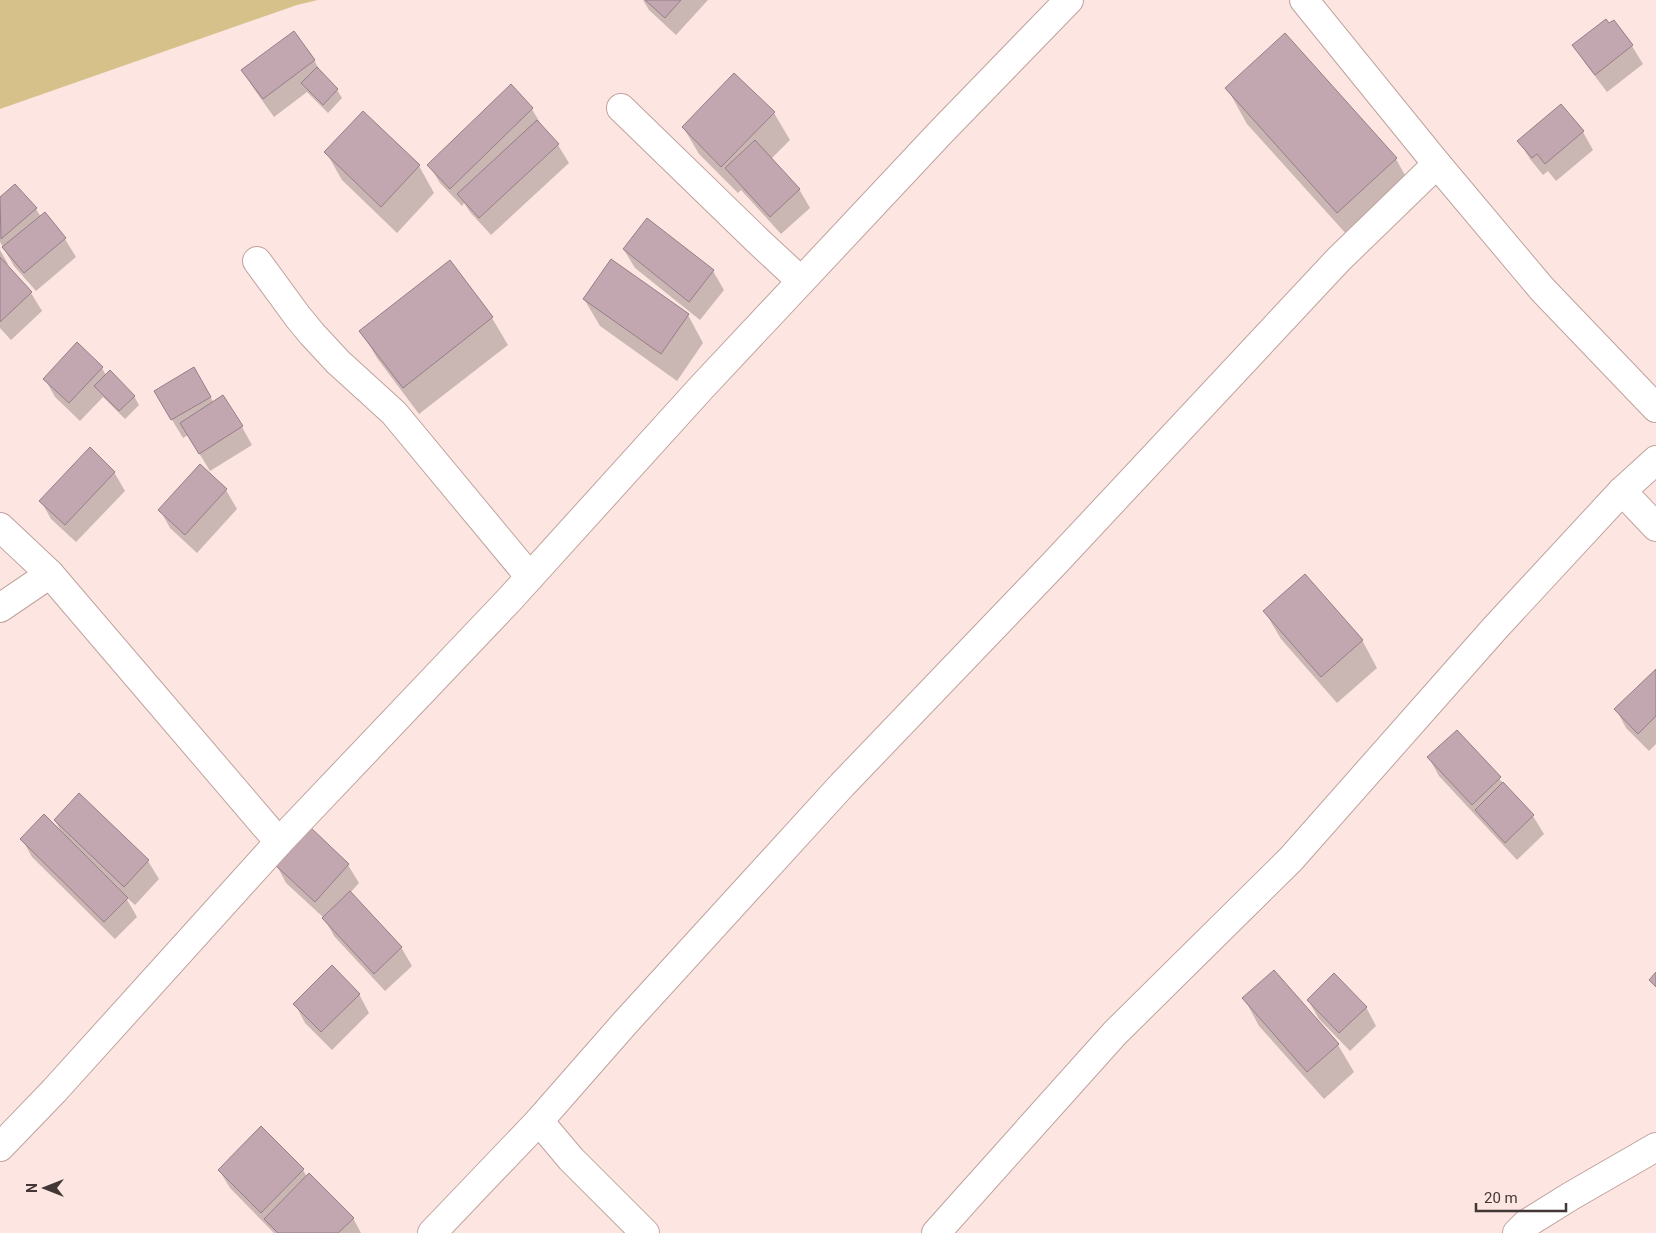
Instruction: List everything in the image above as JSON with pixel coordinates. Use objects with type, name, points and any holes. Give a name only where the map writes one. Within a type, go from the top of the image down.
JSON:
[{"type":"street","points":[[0,1147],[54,1091],[279,842],[530,577],[701,388],[940,132],[1069,0]]},
{"type":"street","points":[[1304,0],[1437,164],[1542,289],[1656,408]]},
{"type":"street","points":[[621,108],[801,281]]},
{"type":"street","points":[[432,1233],[539,1121],[624,1024],[842,785],[1052,566],[1339,259],[1437,164]]},
{"type":"street","points":[[257,261],[302,323],[338,362],[394,413],[530,577]]},
{"type":"street","points":[[936,1233],[1115,1034],[1291,859],[1496,627],[1622,491],[1656,460]]},
{"type":"street","points":[[1622,491],[1656,527]]},
{"type":"street","points":[[0,528],[50,574],[279,842]]},
{"type":"street","points":[[0,608],[50,574]]},
{"type":"street","points":[[539,1121],[571,1159],[646,1233]]},
{"type":"street","points":[[1517,1233],[1526,1224],[1571,1196],[1656,1147]]},
{"type":"shaded area","points":[[0,0],[318,0],[297,5],[0,109]]},
{"type":"building","points":[[645,0],[681,0],[665,18]]},
{"type":"building","points":[[1606,19],[1609,23],[1614,20],[1633,45],[1595,75],[1572,45]]},
{"type":"building","points":[[294,31],[315,60],[263,99],[241,70]]},
{"type":"building","points":[[1285,33],[1397,158],[1337,213],[1225,88]]},
{"type":"building","points":[[317,67],[338,89],[323,105],[301,83]]},
{"type":"building","points":[[734,73],[775,112],[721,167],[682,127]]},
{"type":"building","points":[[511,84],[533,108],[450,189],[427,165]]},
{"type":"building","points":[[1561,104],[1584,131],[1545,164],[1537,154],[1532,158],[1517,141]]},
{"type":"building","points":[[363,111],[420,165],[381,207],[324,152]]},
{"type":"building","points":[[537,120],[559,144],[479,218],[457,194]]},
{"type":"building","points":[[755,140],[800,189],[770,217],[725,168]]},
{"type":"building","points":[[15,184],[37,208],[1,239],[0,197]]},
{"type":"building","points":[[45,212],[66,238],[24,273],[2,247]]},
{"type":"building","points":[[647,218],[714,270],[689,302],[623,249]]},
{"type":"building","points":[[0,257],[32,292],[0,322]]},
{"type":"building","points":[[611,259],[689,314],[661,354],[583,299]]},
{"type":"building","points":[[450,260],[493,317],[403,388],[359,331]]},
{"type":"building","points":[[77,342],[103,367],[69,403],[43,379]]},
{"type":"building","points":[[194,367],[211,397],[171,420],[154,391]]},
{"type":"building","points":[[110,370],[135,396],[119,411],[94,386]]},
{"type":"building","points":[[223,395],[243,426],[199,454],[180,423]]},
{"type":"building","points":[[90,447],[115,472],[65,525],[39,501]]},
{"type":"building","points":[[200,464],[227,489],[185,535],[158,510]]},
{"type":"building","points":[[1305,574],[1363,640],[1321,677],[1263,611]]},
{"type":"building","points":[[1656,669],[1656,716],[1638,734],[1614,709]]},
{"type":"building","points":[[1457,730],[1501,777],[1472,805],[1427,757]]},
{"type":"building","points":[[1503,782],[1534,815],[1505,843],[1475,810]]},
{"type":"building","points":[[79,793],[149,860],[124,887],[54,820]]},
{"type":"building","points":[[44,814],[128,898],[104,922],[20,839]]},
{"type":"building","points":[[309,826],[349,864],[315,902],[274,864]]},
{"type":"building","points":[[350,891],[402,947],[374,974],[322,918]]},
{"type":"building","points":[[332,965],[360,994],[321,1032],[293,1004]]},
{"type":"building","points":[[1274,970],[1339,1044],[1307,1072],[1242,998]]},
{"type":"building","points":[[1656,972],[1656,987],[1649,980]]},
{"type":"building","points":[[1334,973],[1367,1007],[1339,1033],[1307,1000]]},
{"type":"building","points":[[261,1126],[304,1169],[261,1213],[218,1170]]},
{"type":"building","points":[[309,1173],[354,1218],[338,1233],[278,1233],[264,1219]]}]
